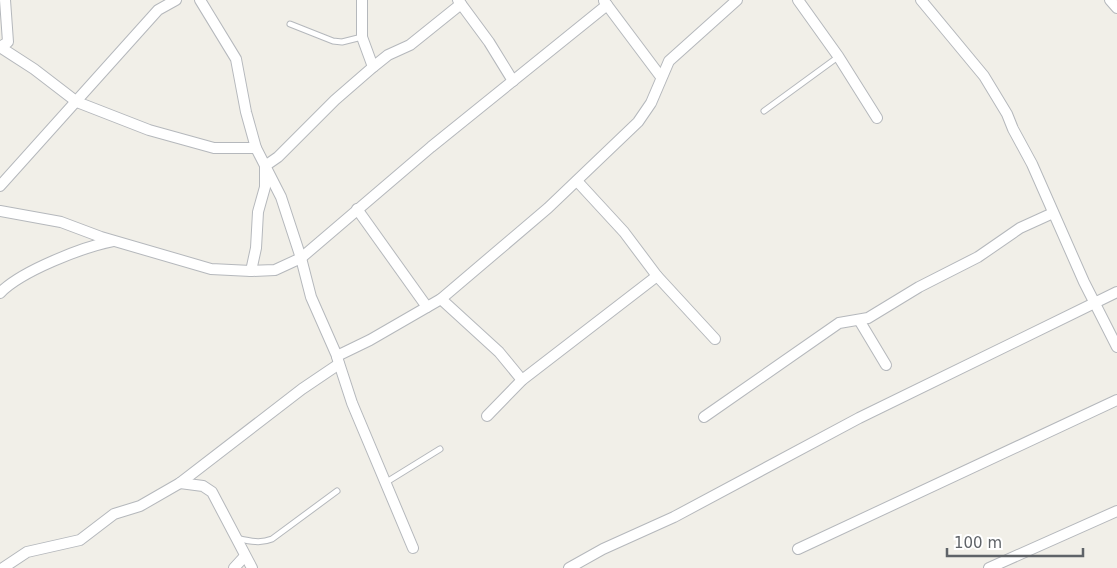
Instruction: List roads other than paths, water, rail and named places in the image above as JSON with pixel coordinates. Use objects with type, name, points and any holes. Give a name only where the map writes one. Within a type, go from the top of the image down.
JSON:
[{"type":"street","points":[[5,0],[8,42],[0,47],[34,69],[77,102],[149,130],[214,148],[256,148]]},
{"type":"street","points":[[0,186],[158,10],[176,0]]},
{"type":"street","points":[[200,0],[236,59],[246,112],[256,148],[281,197],[301,258],[311,297],[338,360],[352,403],[413,548]]},
{"type":"street","points":[[362,0],[362,37],[373,67]]},
{"type":"street","points":[[3,568],[28,552],[80,540],[114,514],[140,506],[180,483],[338,360],[442,298],[498,253],[638,122],[651,104],[669,61],[737,0]]},
{"type":"street","points":[[798,0],[838,56],[877,118]]},
{"type":"street","points":[[922,0],[984,76],[1007,114],[1117,347]]},
{"type":"street","points":[[1110,0],[1117,8]]},
{"type":"street","points":[[265,166],[278,157],[334,100],[373,67],[388,55],[410,46],[460,2],[513,81]]},
{"type":"street","points":[[0,211],[61,222],[101,237],[205,268],[251,271],[276,270],[301,258],[605,2],[661,77]]},
{"type":"street","points":[[251,271],[256,248],[258,212],[265,187],[265,166]]},
{"type":"street","points":[[577,181],[619,226],[657,276],[715,339]]},
{"type":"street","points":[[357,209],[427,308]]},
{"type":"street","points":[[704,417],[839,323],[868,318],[919,287],[978,257],[1020,228],[1053,213]]},
{"type":"street","points":[[0,293],[16,279],[90,247],[116,240]]},
{"type":"street","points":[[487,416],[522,380],[657,276]]},
{"type":"street","points":[[569,568],[602,549],[674,517],[859,418],[1117,292]]},
{"type":"street","points":[[442,298],[499,352],[522,380]]},
{"type":"street","points":[[859,320],[886,365]]},
{"type":"street","points":[[798,549],[1117,400]]},
{"type":"street","points":[[198,469],[203,486]]},
{"type":"street","points":[[180,483],[203,486],[212,492],[252,568]]},
{"type":"street","points":[[989,568],[1117,511]]},
{"type":"street","points":[[234,568],[245,556]]},
{"type":"lane","points":[[290,24],[333,41],[342,42],[362,37]]},
{"type":"lane","points":[[764,110],[838,56]]},
{"type":"lane","points":[[385,483],[440,449]]},
{"type":"lane","points":[[236,538],[253,542],[265,542],[272,539],[337,491]]}]
